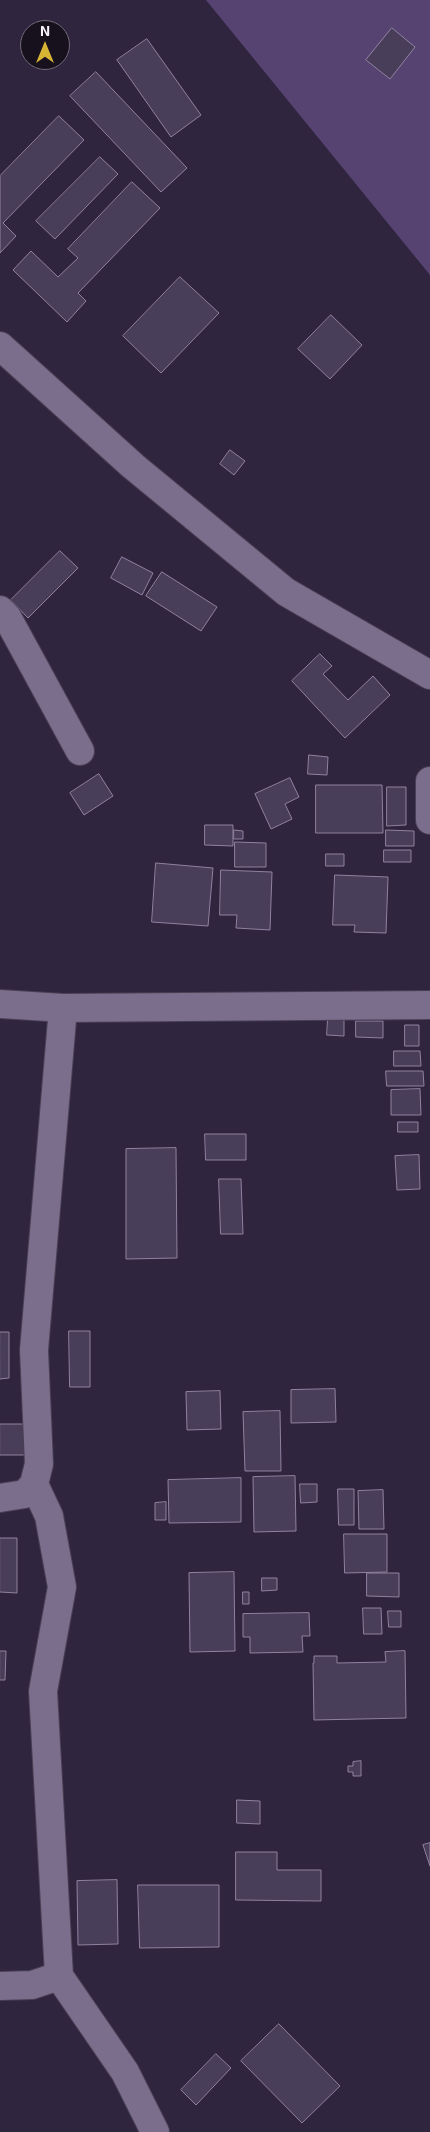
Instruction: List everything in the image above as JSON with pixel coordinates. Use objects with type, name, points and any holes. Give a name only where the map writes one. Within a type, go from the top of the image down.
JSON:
[{"type":"street","points":[[0,346],[133,466],[286,592],[430,675]]},
{"type":"street","points":[[0,610],[7,617],[80,751]]},
{"type":"street","points":[[430,781],[430,820]]},
{"type":"street","points":[[0,1004],[63,1008],[430,1005]]},
{"type":"street","points":[[0,1498],[25,1494],[34,1484],[39,1464],[34,1350],[63,1008]]},
{"type":"street","points":[[34,1484],[48,1516],[62,1587],[43,1691],[59,1976],[125,2072],[155,2132]]},
{"type":"street","points":[[0,1986],[32,1984],[59,1976]]},
{"type":"shaded area","points":[[206,0],[430,0],[430,275]]},
{"type":"building","points":[[392,28],[415,47],[390,79],[366,60]]},
{"type":"building","points":[[147,39],[201,115],[171,137],[117,60]]},
{"type":"building","points":[[96,72],[187,168],[161,192],[70,96]]},
{"type":"building","points":[[59,116],[84,140],[3,223],[16,236],[0,253],[0,176]]},
{"type":"building","points":[[100,157],[118,174],[55,239],[36,221]]},
{"type":"building","points":[[132,182],[160,208],[78,293],[86,301],[67,322],[13,270],[31,251],[58,277],[78,258],[68,249]]},
{"type":"building","points":[[180,277],[219,313],[161,373],[123,336]]},
{"type":"building","points":[[331,315],[362,345],[330,379],[298,349]]},
{"type":"building","points":[[230,450],[245,461],[234,475],[220,464]]},
{"type":"building","points":[[60,551],[78,568],[28,618],[11,600]]},
{"type":"building","points":[[122,557],[153,573],[142,595],[111,578]]},
{"type":"building","points":[[162,572],[217,607],[201,631],[146,596]]},
{"type":"building","points":[[320,654],[332,666],[323,674],[348,700],[373,676],[390,695],[345,738],[292,681]]},
{"type":"building","points":[[309,755],[328,757],[327,775],[308,774]]},
{"type":"building","points":[[99,774],[113,796],[84,815],[70,793]]},
{"type":"building","points":[[290,778],[299,797],[285,804],[292,819],[271,829],[255,794]]},
{"type":"building","points":[[316,785],[382,785],[383,833],[316,833]]},
{"type":"building","points":[[387,787],[406,787],[406,825],[387,826]]},
{"type":"building","points":[[205,825],[233,825],[233,846],[205,845]]},
{"type":"building","points":[[234,830],[243,831],[243,839],[234,839]]},
{"type":"building","points":[[386,830],[414,831],[414,846],[386,846]]},
{"type":"building","points":[[235,842],[266,843],[266,867],[235,867]]},
{"type":"building","points":[[384,850],[411,850],[411,862],[384,862]]},
{"type":"building","points":[[326,854],[344,854],[344,866],[326,866]]},
{"type":"building","points":[[156,863],[213,868],[208,926],[152,922]]},
{"type":"building","points":[[221,870],[272,872],[270,930],[236,928],[237,915],[220,915]]},
{"type":"building","points":[[335,875],[388,877],[386,933],[354,932],[355,925],[333,925]]},
{"type":"building","points":[[328,1019],[344,1019],[344,1036],[327,1035]]},
{"type":"building","points":[[356,1021],[383,1021],[383,1038],[356,1037]]},
{"type":"building","points":[[405,1025],[419,1025],[419,1046],[405,1046]]},
{"type":"building","points":[[394,1051],[420,1051],[421,1066],[394,1066]]},
{"type":"building","points":[[386,1071],[423,1071],[424,1086],[387,1086]]},
{"type":"building","points":[[420,1089],[421,1115],[391,1115],[391,1090]]},
{"type":"building","points":[[398,1122],[418,1122],[418,1132],[398,1132]]},
{"type":"building","points":[[205,1134],[246,1134],[246,1160],[206,1160]]},
{"type":"building","points":[[176,1148],[177,1258],[126,1259],[126,1149]]},
{"type":"building","points":[[419,1155],[420,1189],[397,1190],[395,1156]]},
{"type":"building","points":[[219,1179],[241,1179],[243,1234],[221,1234]]},
{"type":"building","points":[[69,1331],[90,1331],[90,1387],[70,1387]]},
{"type":"building","points":[[0,1332],[9,1332],[9,1378],[0,1379]]},
{"type":"building","points":[[335,1389],[336,1422],[291,1423],[291,1390]]},
{"type":"building","points":[[220,1391],[221,1429],[187,1430],[186,1392]]},
{"type":"building","points":[[280,1411],[281,1471],[245,1471],[243,1412]]},
{"type":"building","points":[[0,1424],[29,1424],[29,1455],[0,1455]]},
{"type":"building","points":[[295,1476],[296,1531],[254,1532],[253,1477]]},
{"type":"building","points":[[241,1478],[241,1522],[169,1523],[168,1480]]},
{"type":"building","points":[[300,1484],[317,1484],[317,1502],[301,1503]]},
{"type":"building","points":[[338,1489],[354,1489],[354,1525],[339,1525]]},
{"type":"building","points":[[383,1490],[384,1529],[359,1529],[358,1491]]},
{"type":"building","points":[[166,1502],[166,1520],[155,1520],[155,1503]]},
{"type":"building","points":[[344,1534],[387,1534],[387,1572],[345,1573]]},
{"type":"building","points":[[0,1538],[17,1538],[17,1593],[0,1592]]},
{"type":"building","points":[[234,1572],[235,1651],[190,1652],[189,1573]]},
{"type":"building","points":[[367,1573],[399,1573],[399,1597],[367,1596]]},
{"type":"building","points":[[262,1578],[277,1578],[277,1590],[262,1591]]},
{"type":"building","points":[[243,1592],[249,1592],[249,1604],[243,1604]]},
{"type":"building","points":[[363,1608],[381,1608],[382,1634],[364,1634]]},
{"type":"building","points":[[388,1611],[401,1611],[401,1627],[389,1627]]},
{"type":"building","points":[[309,1613],[310,1636],[302,1636],[303,1652],[250,1653],[250,1637],[243,1637],[243,1614]]},
{"type":"building","points":[[0,1651],[6,1651],[5,1680],[0,1680]]},
{"type":"building","points":[[405,1651],[406,1718],[314,1720],[314,1656],[337,1656],[337,1663],[386,1662],[385,1652]]},
{"type":"building","points":[[361,1761],[361,1776],[353,1776],[353,1772],[348,1772],[348,1766],[353,1766],[353,1762]]},
{"type":"building","points":[[237,1800],[260,1801],[260,1824],[237,1823]]},
{"type":"building","points":[[430,1843],[430,1866],[423,1845]]},
{"type":"building","points":[[236,1852],[277,1852],[277,1870],[321,1870],[321,1901],[236,1900]]},
{"type":"building","points":[[117,1880],[118,1944],[78,1945],[77,1881]]},
{"type":"building","points":[[138,1885],[219,1885],[219,1947],[140,1948]]},
{"type":"building","points":[[279,2024],[340,2086],[302,2123],[241,2061]]},
{"type":"building","points":[[216,2054],[231,2068],[196,2105],[181,2090]]}]
